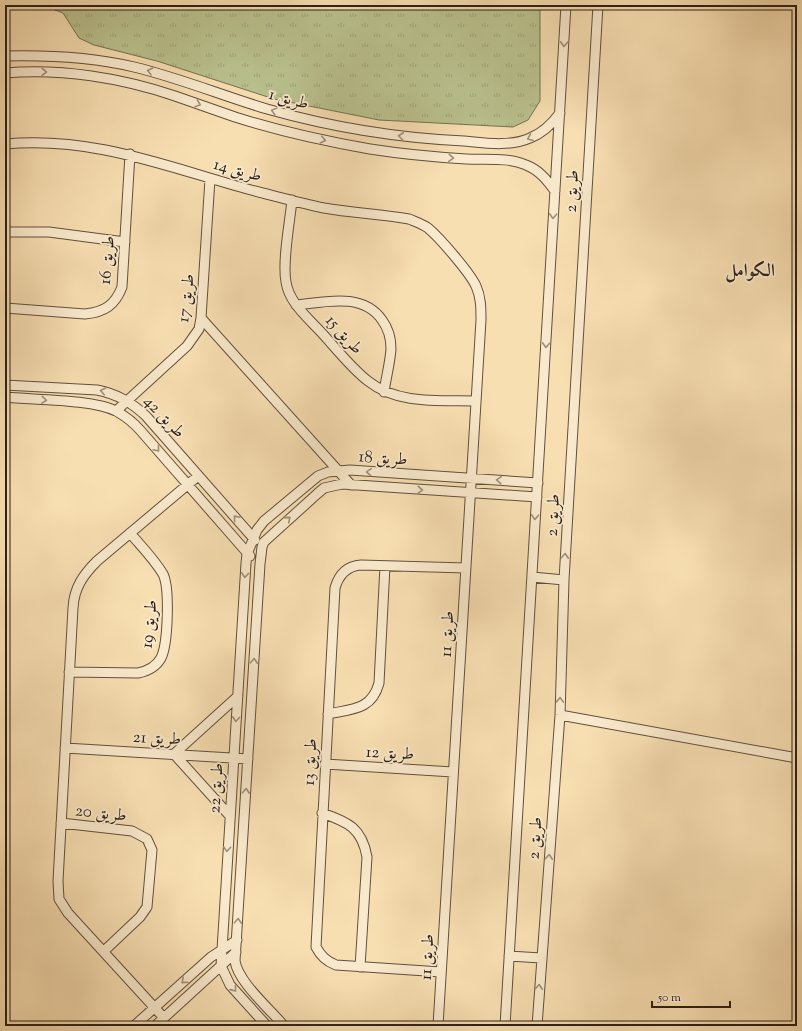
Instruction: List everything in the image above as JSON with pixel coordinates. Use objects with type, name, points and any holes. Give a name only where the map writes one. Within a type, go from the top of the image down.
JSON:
[{"type":"street","name":"طريق 2","points":[[505,1026],[566,5]]},
{"type":"street","name":"طريق 2","points":[[537,1026],[560,715],[564,580],[598,5]]},
{"type":"street","name":"طريق 1","points":[[5,56],[64,57],[110,62],[162,74],[251,104],[295,116],[353,129],[420,138],[516,143],[530,139],[542,132],[560,113]]},
{"type":"street","name":"طريق 1","points":[[5,73],[29,72],[75,74],[125,83],[174,96],[268,127],[365,148],[435,157],[513,160],[526,164],[538,171],[548,180],[555,191]]},
{"type":"street","name":"طريق 14","points":[[5,144],[44,142],[73,144],[130,154],[210,178],[324,208],[409,219],[421,223],[430,230],[451,253]]},
{"type":"street","name":"طريق 16","points":[[5,308],[86,314],[98,313],[116,301],[122,287],[130,154]]},
{"type":"street","name":"طريق 17","points":[[116,411],[194,339],[201,318],[210,178]]},
{"type":"street","name":"طريق 15","points":[[292,200],[285,272],[288,290],[296,305],[360,374],[384,392],[412,399],[476,401]]},
{"type":"street","points":[[5,232],[50,232],[125,242]]},
{"type":"street","name":"طريق 11","points":[[438,1026],[481,320],[480,303],[476,286],[470,276],[451,253]]},
{"type":"street","points":[[296,305],[330,301],[357,302],[369,307],[378,314],[385,324],[390,336],[391,348],[384,392]]},
{"type":"street","points":[[201,318],[351,485]]},
{"type":"street","name":"طريق 42","points":[[5,385],[97,390],[108,392],[127,400],[146,416],[262,547]]},
{"type":"street","name":"طريق 42","points":[[5,397],[94,404],[116,411],[133,422],[247,554],[260,564]]},
{"type":"street","name":"طريق 18","points":[[253,537],[264,521],[318,476],[328,472],[338,471],[538,483]]},
{"type":"street","points":[[164,1018],[65,909],[59,899],[57,886],[73,600],[78,585],[86,572],[97,561],[198,476]]},
{"type":"street","name":"طريق 18","points":[[262,547],[272,533],[324,488],[342,484],[537,497]]},
{"type":"street","name":"طريق 19","points":[[69,672],[138,673],[152,668],[161,658],[167,618],[166,583],[155,563],[130,533]]},
{"type":"street","name":"طريق 22","points":[[253,537],[247,554],[221,966],[230,985],[267,1026]]},
{"type":"street","name":"طريق 22","points":[[262,547],[235,961],[239,973],[284,1026]]},
{"type":"street","name":"طريق 13","points":[[441,972],[340,966],[328,962],[321,956],[316,947],[324,764],[337,581],[345,571],[351,567],[361,565],[466,568]]},
{"type":"street","points":[[328,714],[365,705],[376,692],[379,683],[385,566]]},
{"type":"street","points":[[532,577],[564,580]]},
{"type":"street","points":[[230,816],[174,754],[238,696]]},
{"type":"street","points":[[560,715],[797,758]]},
{"type":"street","name":"طريق 21","points":[[65,748],[248,759]]},
{"type":"street","name":"طريق 12","points":[[324,764],[453,772]]},
{"type":"street","points":[[322,813],[343,820],[353,827],[365,846],[367,857],[360,967]]},
{"type":"street","name":"طريق 20","points":[[61,824],[132,831],[147,839],[152,850],[147,907],[140,917],[104,951]]},
{"type":"street","points":[[134,1026],[221,949],[237,940]]},
{"type":"street","points":[[155,1026],[236,952]]},
{"type":"street","points":[[509,956],[541,958]]},
{"type":"green space","points":[[42,5],[540,5],[540,101],[528,120],[513,127],[379,120],[274,99],[157,61],[94,45],[79,38],[63,13]]},
{"type":"district","name":"الكوامل","points":[[750,270]]}]
